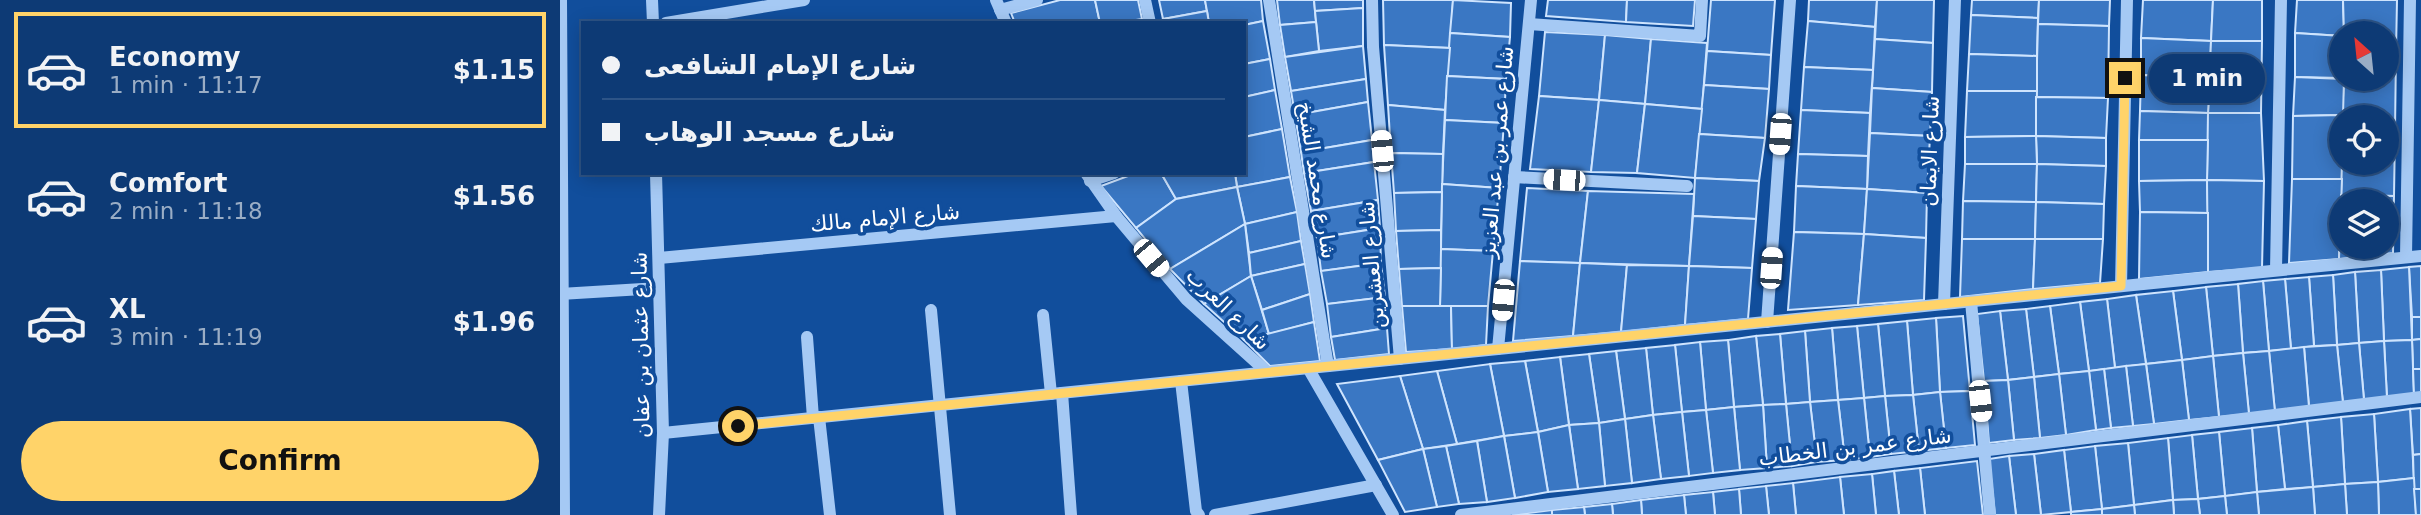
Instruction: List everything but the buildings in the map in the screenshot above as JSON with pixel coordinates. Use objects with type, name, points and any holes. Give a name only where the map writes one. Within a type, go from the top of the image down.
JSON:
[{"type":"street","points":[[561,0],[564,515]]},
{"type":"street","points":[[652,0],[653,21]]},
{"type":"street","points":[[678,21],[804,0]]},
{"type":"street","points":[[1005,21],[998,5],[1037,0]]},
{"type":"street","points":[[1145,0],[1150,21]]},
{"type":"street","name":"شارع محمد الشيخ","points":[[1269,0],[1328,366]]},
{"type":"street","name":"شارع العشرين","points":[[1372,0],[1373,47],[1400,359]]},
{"type":"street","name":"شارع عمر بن عبد العزيز","points":[[1499,349],[1531,0]]},
{"type":"street","points":[[1529,24],[1700,36],[1702,0]]},
{"type":"street","points":[[1767,322],[1790,0]]},
{"type":"street","name":"شارع الايمان","points":[[1944,304],[1955,0]]},
{"type":"street","points":[[2121,286],[2127,0]]},
{"type":"street","points":[[2276,270],[2281,0]]},
{"type":"street","points":[[2406,257],[2410,0]]},
{"type":"street","name":"شارع عثمان بن عفان","points":[[656,175],[663,433],[659,515]]},
{"type":"street","name":"شارع العرب","points":[[1088,177],[1116,216],[1186,299],[1267,372]]},
{"type":"street","points":[[1514,177],[1687,186]]},
{"type":"street","name":"شارع الإمام مالك","points":[[659,258],[1116,216]]},
{"type":"street","points":[[663,433],[2421,256]]},
{"type":"street","points":[[562,294],[659,288]]},
{"type":"street","points":[[1971,301],[1990,515]]},
{"type":"street","points":[[931,310],[950,515]]},
{"type":"street","points":[[1043,315],[1057,393],[1072,515]]},
{"type":"street","points":[[807,337],[830,515]]},
{"type":"street","points":[[1308,368],[1393,515]]},
{"type":"street","points":[[1181,381],[1196,511],[1199,515]]},
{"type":"street","name":"شارع عمر بن الخطاب","points":[[1461,515],[2421,397]]},
{"type":"street","points":[[1222,514],[1376,485]]},
{"type":"route","points":[[738,426],[2121,286],[2125,78]]}]
